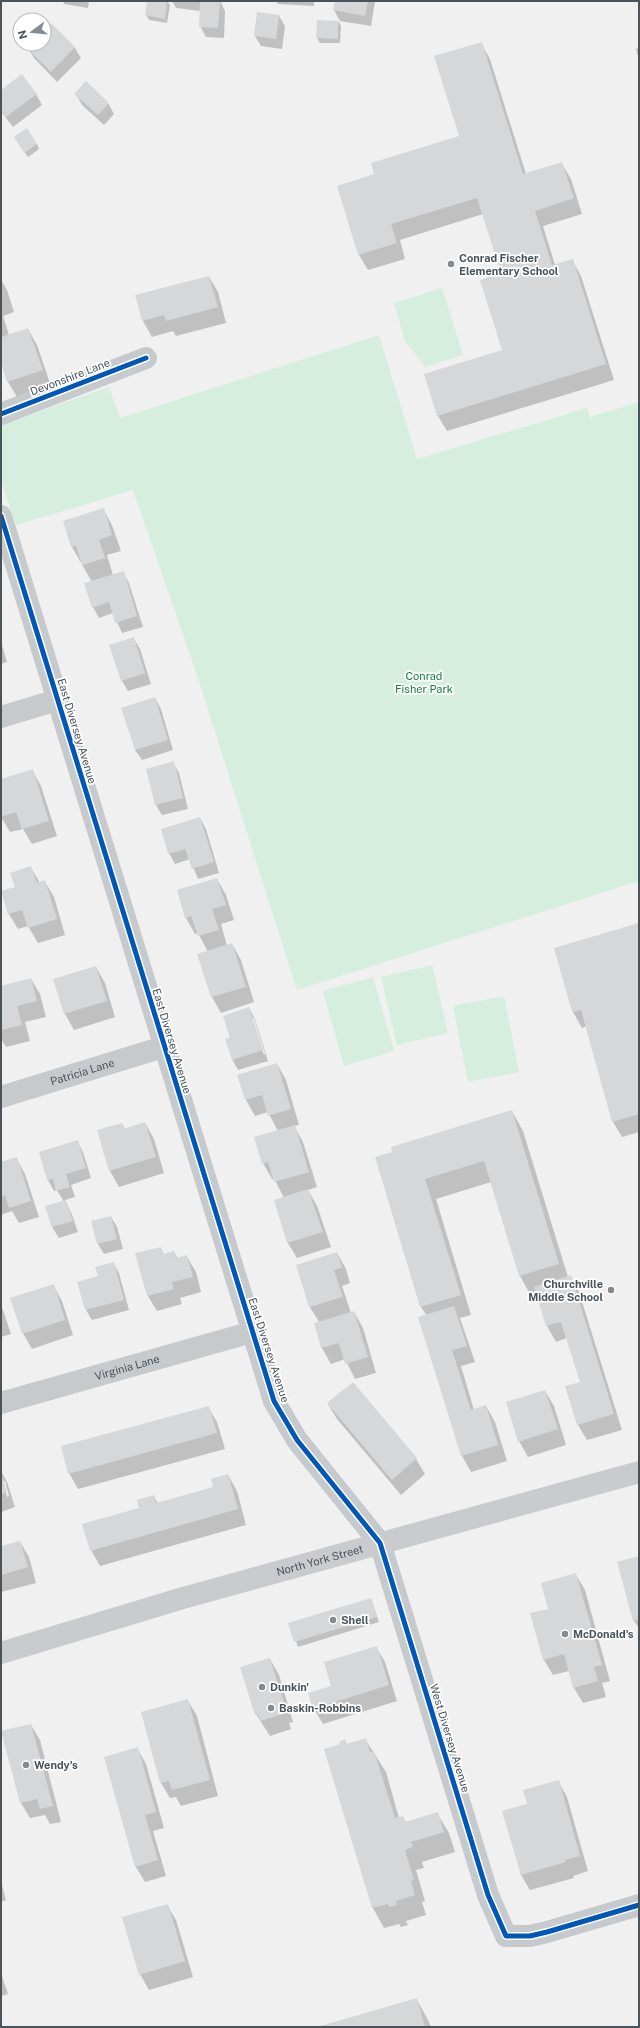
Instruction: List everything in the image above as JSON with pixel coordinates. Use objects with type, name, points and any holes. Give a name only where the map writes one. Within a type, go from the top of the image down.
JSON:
[{"type":"main road","name":"North York Street","points":[[1,1653],[183,1598],[639,1472]]},
{"type":"street","name":"Devonshire Lane","points":[[1,414],[146,358]]},
{"type":"street","name":"East Diversey Avenue","points":[[1,516],[163,1047],[274,1401],[297,1440],[380,1543]]},
{"type":"street","points":[[1,717],[56,700]]},
{"type":"street","name":"Patricia Lane","points":[[1,1097],[163,1047]]},
{"type":"street","name":"Virginia Lane","points":[[1,1403],[252,1332]]},
{"type":"street","name":"West Diversey Avenue","points":[[380,1543],[488,1895],[506,1936],[530,1936],[639,1905]]},
{"type":"green space","points":[[442,288],[463,355],[425,367],[405,341],[394,303]]},
{"type":"green space","name":"Conrad Fisher Park","points":[[379,335],[417,459],[587,408],[590,417],[639,402],[639,881],[297,990],[197,675],[133,490],[16,525],[1,481],[1,425],[109,387],[120,418]]},
{"type":"green space","points":[[432,965],[448,1033],[397,1045],[381,977]]},
{"type":"green space","points":[[373,977],[394,1051],[344,1066],[323,991]]},
{"type":"green space","points":[[504,996],[519,1072],[468,1082],[453,1006]]},
{"type":"building","points":[[147,1],[167,1],[165,19],[145,15]]},
{"type":"building","points":[[200,1],[220,1],[218,28],[199,27]]},
{"type":"building","points":[[335,1],[368,1],[365,16],[333,10]]},
{"type":"building","points":[[257,12],[279,15],[276,39],[254,36]]},
{"type":"building","points":[[317,20],[338,21],[338,39],[316,38]]},
{"type":"building","points":[[52,24],[75,47],[51,72],[31,52],[52,52]]},
{"type":"building","points":[[482,42],[523,174],[562,162],[574,198],[535,211],[552,265],[573,259],[606,364],[437,416],[424,374],[502,350],[480,280],[501,273],[477,198],[391,224],[397,243],[358,255],[337,186],[374,174],[371,163],[459,136],[434,56]]},
{"type":"building","points":[[22,74],[37,94],[6,117],[1,110],[1,90]]},
{"type":"building","points":[[86,81],[109,103],[98,115],[74,94]]},
{"type":"building","points":[[27,128],[37,144],[24,153],[14,137]]},
{"type":"building","points":[[209,276],[218,307],[166,321],[164,315],[142,321],[135,295]]},
{"type":"building","points":[[28,328],[43,370],[7,382],[1,363],[1,337]]},
{"type":"building","points":[[104,508],[112,535],[99,540],[105,558],[82,565],[76,546],[71,547],[63,521]]},
{"type":"building","points":[[124,571],[137,616],[115,623],[109,602],[92,608],[84,583]]},
{"type":"building","points":[[134,637],[145,673],[121,681],[109,645]]},
{"type":"building","points":[[155,697],[168,740],[135,750],[121,708]]},
{"type":"building","points":[[174,761],[183,798],[155,805],[146,769]]},
{"type":"building","points":[[33,769],[49,821],[22,829],[16,812],[1,817],[1,779]]},
{"type":"building","points":[[200,817],[214,862],[192,869],[185,849],[168,854],[161,829]]},
{"type":"building","points":[[31,866],[37,883],[45,880],[57,919],[28,928],[22,910],[8,914],[1,891],[15,887],[10,873]]},
{"type":"building","points":[[217,878],[226,905],[212,909],[219,930],[198,936],[191,916],[185,918],[177,890]]},
{"type":"building","points":[[639,923],[639,1114],[612,1122],[581,1010],[572,1012],[554,948]]},
{"type":"building","points":[[232,943],[246,987],[211,997],[197,954]]},
{"type":"building","points":[[96,966],[107,1001],[64,1014],[53,979]]},
{"type":"building","points":[[31,978],[37,1001],[17,1006],[22,1025],[1,1030],[1,986]]},
{"type":"building","points":[[249,1007],[263,1050],[232,1060],[225,1039],[230,1038],[223,1016]]},
{"type":"building","points":[[277,1063],[291,1109],[268,1116],[262,1095],[245,1100],[237,1075]]},
{"type":"building","points":[[512,1110],[559,1264],[519,1276],[484,1161],[425,1179],[461,1295],[420,1307],[375,1157],[392,1152],[391,1147]]},
{"type":"building","points":[[145,1122],[156,1157],[109,1171],[97,1130],[122,1123],[124,1129]]},
{"type":"building","points":[[295,1125],[309,1172],[274,1182],[268,1162],[262,1164],[254,1137]]},
{"type":"building","points":[[78,1140],[86,1168],[66,1174],[70,1187],[56,1191],[53,1179],[47,1180],[39,1152]]},
{"type":"building","points":[[17,1157],[31,1201],[9,1208],[5,1195],[1,1197],[1,1162]]},
{"type":"building","points":[[308,1189],[323,1232],[287,1243],[274,1200]]},
{"type":"building","points":[[66,1200],[73,1221],[52,1227],[45,1206]]},
{"type":"building","points":[[111,1216],[117,1239],[97,1244],[91,1221]]},
{"type":"building","points":[[161,1247],[163,1254],[174,1251],[176,1258],[187,1255],[193,1277],[172,1282],[174,1289],[147,1296],[135,1253]]},
{"type":"building","points":[[337,1252],[342,1268],[334,1270],[343,1297],[309,1307],[296,1265]]},
{"type":"building","points":[[114,1262],[124,1300],[85,1310],[77,1282],[98,1276],[95,1267]]},
{"type":"building","points":[[571,1275],[614,1414],[577,1425],[565,1386],[580,1382],[561,1322],[546,1326],[534,1287]]},
{"type":"building","points":[[54,1284],[65,1320],[22,1334],[10,1298]]},
{"type":"building","points":[[454,1306],[467,1346],[452,1350],[471,1410],[486,1405],[498,1445],[461,1456],[418,1317]]},
{"type":"building","points":[[354,1311],[368,1357],[345,1364],[339,1343],[321,1348],[314,1323]]},
{"type":"building","points":[[353,1382],[417,1458],[392,1480],[327,1403]]},
{"type":"building","points":[[545,1390],[558,1429],[518,1442],[506,1402]]},
{"type":"building","points":[[209,1406],[217,1433],[68,1474],[61,1446]]},
{"type":"building","points":[[1,1474],[7,1492],[1,1494]]},
{"type":"building","points":[[228,1474],[238,1509],[90,1551],[82,1524],[139,1508],[137,1500],[154,1495],[156,1503],[213,1487],[211,1479]]},
{"type":"building","points":[[20,1541],[28,1567],[1,1575],[1,1546]]},
{"type":"building","points":[[639,1556],[639,1619],[633,1621],[617,1562]]},
{"type":"building","name":"McDonald's","points":[[576,1573],[602,1665],[594,1667],[598,1681],[573,1688],[564,1654],[543,1660],[530,1613],[548,1609],[541,1583]]},
{"type":"building","name":"Shell","points":[[371,1598],[377,1617],[294,1642],[288,1623]]},
{"type":"building","points":[[377,1646],[389,1685],[313,1709],[308,1693],[331,1686],[324,1662]]},
{"type":"building","name":"Dunkin'","points":[[270,1658],[285,1706],[281,1707],[283,1714],[260,1721],[258,1714],[255,1715],[240,1667]]},
{"type":"building","points":[[188,1699],[210,1780],[172,1790],[169,1781],[160,1783],[141,1712]]},
{"type":"building","name":"Wendy's","points":[[31,1724],[53,1806],[40,1809],[37,1799],[20,1803],[1,1731]]},
{"type":"building","points":[[366,1738],[370,1752],[374,1751],[395,1818],[403,1816],[405,1822],[438,1812],[444,1832],[411,1842],[413,1847],[405,1850],[414,1880],[411,1881],[415,1895],[396,1901],[397,1905],[389,1907],[388,1904],[372,1908],[324,1749],[340,1744],[339,1742],[345,1739],[347,1744]]},
{"type":"building","points":[[138,1747],[156,1812],[145,1815],[158,1860],[135,1867],[104,1757]]},
{"type":"building","points":[[559,1780],[580,1856],[565,1860],[566,1862],[521,1875],[502,1811],[527,1804],[523,1790]]},
{"type":"building","points":[[168,1904],[185,1961],[139,1975],[122,1917]]},
{"type":"building","points":[[417,1998],[425,2027],[317,2027]]},
{"type":"cycle path","points":[[1,414],[146,358]]},
{"type":"cycle path","points":[[1,516],[274,1401],[297,1440],[380,1543],[488,1895],[506,1936],[530,1936],[639,1905]]},
{"type":"place","name":"Conrad Fischer Elementary School","points":[[451,264]]},
{"type":"place","name":"Churchville Middle School","points":[[611,1290]]},
{"type":"place","name":"Shell","points":[[333,1620]]},
{"type":"place","name":"McDonald's","points":[[565,1634]]},
{"type":"place","name":"Dunkin'","points":[[262,1687]]},
{"type":"place","name":"Baskin-Robbins","points":[[271,1708]]},
{"type":"place","name":"Wendy's","points":[[26,1765]]}]
